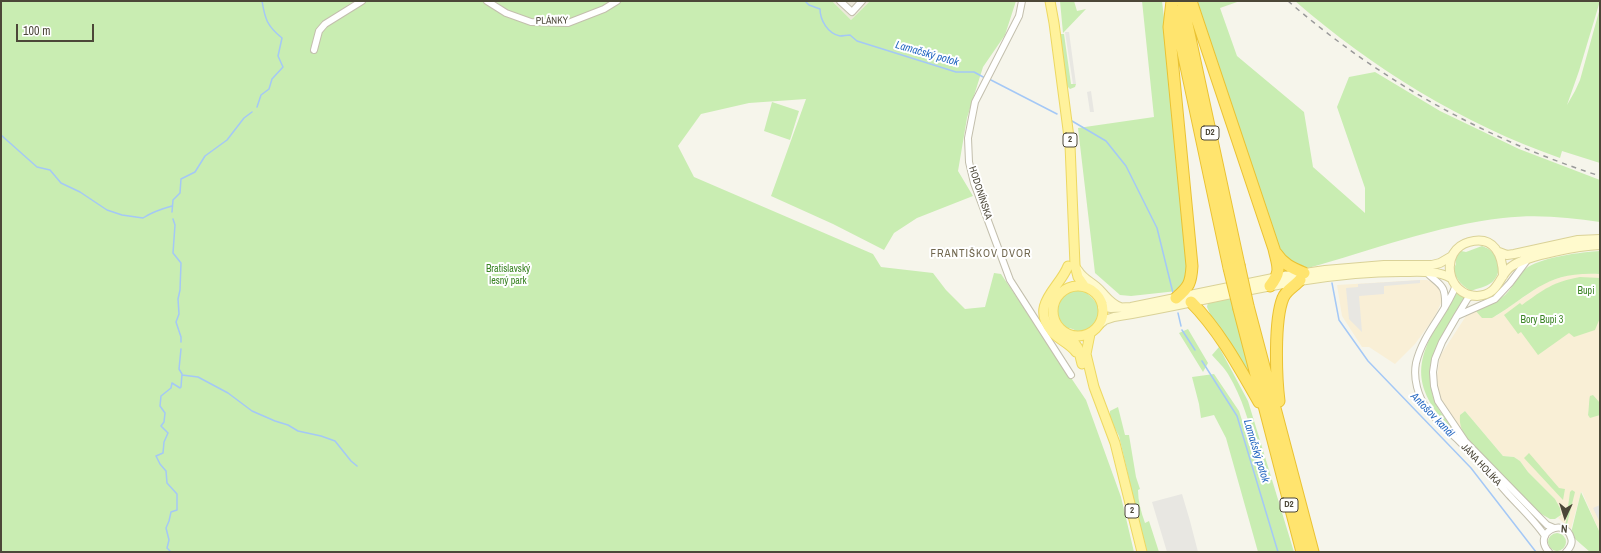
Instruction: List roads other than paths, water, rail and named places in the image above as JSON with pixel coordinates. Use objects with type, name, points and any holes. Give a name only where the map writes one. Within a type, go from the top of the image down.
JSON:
[{"type":"highway","name":"D2","points":[[1172,1],[1244,307],[1265,413],[1302,552]]},
{"type":"highway","points":[[1172,1],[1169,27],[1192,266],[1189,285],[1174,302]]},
{"type":"highway","name":"D2","points":[[1182,1],[1234,266]]},
{"type":"highway","points":[[1191,1],[1274,249],[1279,270],[1278,276],[1270,286]]},
{"type":"highway","points":[[1274,249],[1287,266],[1302,276],[1284,297],[1279,311],[1276,380],[1279,406],[1278,422]]},
{"type":"highway","points":[[1191,302],[1206,317],[1213,327],[1265,413]]},
{"type":"highway","name":"D2","points":[[1244,307],[1278,422],[1313,552]]},
{"type":"main road","name":"2","points":[[1050,1],[1070,145],[1072,186],[1068,234],[1071,265],[1065,289],[1055,299],[1052,313],[1057,327],[1069,335],[1078,348],[1096,408],[1122,470]]},
{"type":"main road","points":[[1100,324],[1103,313],[1102,306],[1122,308],[1174,302],[1191,302],[1270,286],[1302,276],[1384,265],[1432,265],[1440,263],[1452,256],[1461,246],[1472,241],[1487,243],[1499,252],[1507,255],[1578,240],[1600,238]]},
{"type":"main road","points":[[1452,256],[1449,267],[1451,278],[1456,285],[1463,291],[1472,295],[1481,296],[1492,291],[1512,266],[1528,259],[1571,248],[1600,245]]},
{"type":"main road","points":[[1499,252],[1503,264],[1503,276]]},
{"type":"main road","name":"2","points":[[1071,265],[1085,287],[1095,293],[1102,306]]},
{"type":"main road","points":[[1081,358],[1070,345],[1053,333],[1046,321],[1045,315],[1046,302],[1049,294],[1066,274],[1071,265],[1084,278],[1100,290],[1109,302],[1122,308]]},
{"type":"main road","points":[[1069,335],[1081,337],[1090,334],[1100,324],[1109,318],[1278,276],[1426,272],[1443,274],[1451,278]]},
{"type":"main road","points":[[1065,289],[1074,286],[1085,287]]},
{"type":"main road","name":"2","points":[[1090,334],[1086,354],[1094,388],[1115,443],[1142,552]]},
{"type":"street","points":[[314,50],[319,31],[325,24],[362,1]]},
{"type":"street","name":"PLÁNKY","points":[[487,1],[506,13],[531,22],[568,23],[604,9],[617,1]]},
{"type":"street","points":[[840,1],[852,12],[862,1]]},
{"type":"street","name":"HODONÍNSKA","points":[[1022,1],[1019,16],[975,102],[968,138],[969,162],[974,183],[1010,280],[1071,375]]},
{"type":"street","points":[[1457,316],[1496,299],[1528,259]]},
{"type":"street","points":[[1426,272],[1442,286],[1445,307]]},
{"type":"street","name":"JÁNA HOLÍKA","points":[[1456,285],[1453,295],[1422,346],[1416,363],[1415,376],[1418,392],[1427,408],[1438,421],[1457,439],[1525,512],[1545,536]]},
{"type":"street","name":"JÁNA HOLÍKA","points":[[1472,295],[1468,298],[1457,316],[1442,342],[1435,359],[1433,372],[1434,386],[1438,401],[1465,441],[1547,525],[1554,528],[1563,529],[1570,534],[1571,545],[1566,552]]},
{"type":"street","points":[[1549,552],[1545,545],[1545,536],[1554,528]]},
{"type":"waterway","name":"Lamačský potok","points":[[257,107],[261,95],[269,89],[272,79],[283,67],[278,56],[282,38],[270,26],[264,13],[262,1]]},
{"type":"waterway","name":"Lamačský potok","points":[[805,1],[809,5],[820,9],[823,22],[828,29],[836,35],[850,35],[857,41],[956,72],[974,72],[985,78]]},
{"type":"waterway","name":"Lamačský potok","points":[[989,79],[1057,114]]},
{"type":"waterway","name":"Lamačský potok","points":[[172,212],[173,200],[180,193],[181,179],[195,172],[205,156],[227,140],[244,118],[252,112]]},
{"type":"waterway","name":"Lamačský potok","points":[[1072,121],[1106,141],[1126,166],[1157,228],[1173,293]]},
{"type":"waterway","points":[[1,135],[37,167],[50,170],[61,183],[80,192],[107,210],[122,215],[143,218],[172,206]]},
{"type":"waterway","name":"Lamačský potok","points":[[173,219],[175,225],[173,253],[181,263],[180,290],[178,299],[179,314],[176,322],[181,337],[181,342]]},
{"type":"waterway","name":"Antošov kanál","points":[[1332,283],[1339,320],[1368,361],[1471,468],[1536,552]]},
{"type":"waterway","name":"Lamačský potok","points":[[1178,313],[1181,326]]},
{"type":"waterway","name":"Lamačský potok","points":[[1182,330],[1195,350]]},
{"type":"waterway","name":"Lamačský potok","points":[[171,552],[167,548],[169,540],[166,528],[171,512],[177,510],[177,494],[167,483],[166,471],[156,456],[163,453],[164,442],[168,433],[161,426],[164,422],[165,413],[160,406],[161,396],[171,388],[172,383],[180,388],[181,387],[182,374],[179,369],[181,349]]},
{"type":"waterway","name":"Lamačský potok","points":[[1202,361],[1237,416],[1278,552]]},
{"type":"waterway","points":[[182,375],[198,377],[228,393],[252,411],[288,425],[298,431],[335,441],[351,461],[357,466]]},
{"type":"railway","points":[[1288,1],[1323,30],[1359,56],[1396,81],[1435,104],[1516,144],[1557,161],[1600,176]]},
{"type":"district","name":"FRANTIŠKOV DVOR","points":[[981,254]]},
{"type":"park label","name":"Bratislavský lesný park","points":[[508,274]]},
{"type":"park label","name":"Bupi","points":[[1586,291]]},
{"type":"park label","name":"Bory Bupi 3","points":[[1542,320]]}]
